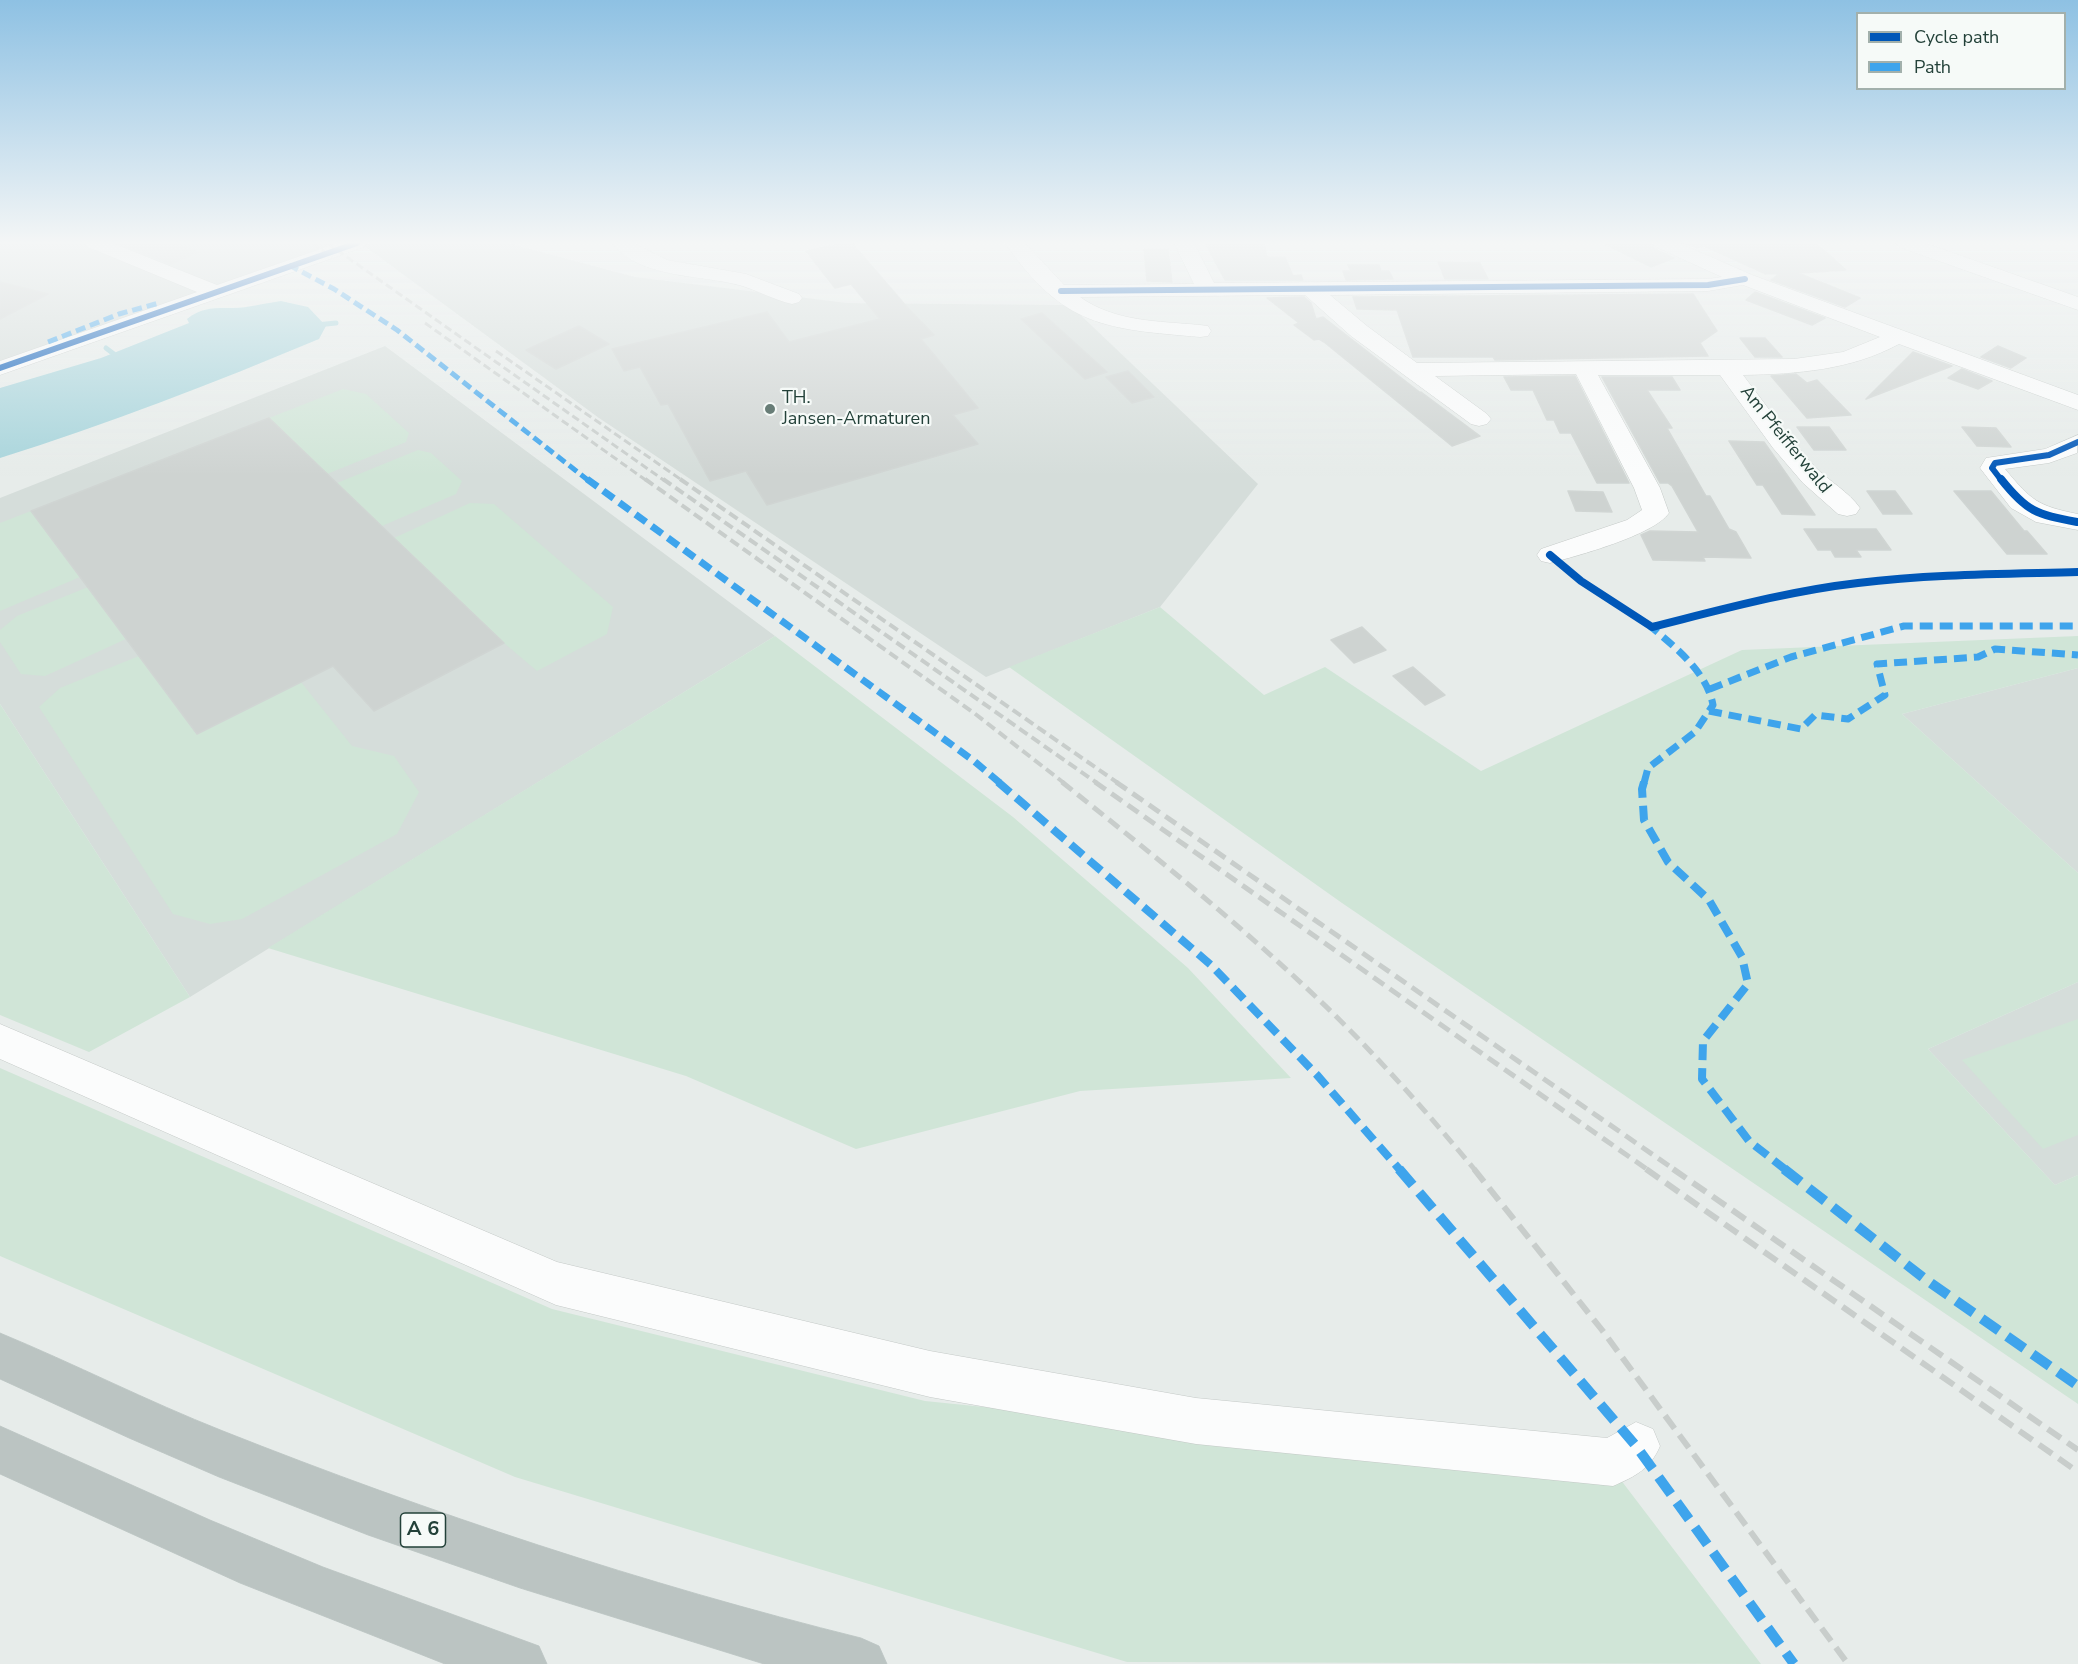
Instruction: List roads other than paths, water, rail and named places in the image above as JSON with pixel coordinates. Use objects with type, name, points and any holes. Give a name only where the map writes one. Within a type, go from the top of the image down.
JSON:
[{"type":"highway","name":"A 6","points":[[0,1355],[44,1377],[252,1468],[487,1554],[774,1643],[861,1664]]},
{"type":"highway","points":[[0,1450],[207,1545],[456,1643],[521,1664]]},
{"type":"street","points":[[3,364],[131,321]]},
{"type":"street","points":[[1114,321],[1200,331]]},
{"type":"street","points":[[1347,321],[1479,419]]},
{"type":"street","points":[[1860,321],[2078,403]]},
{"type":"street","name":"Am Pfeifferwald","points":[[1413,369],[1727,368],[1843,361],[1881,348],[1899,335]]},
{"type":"street","name":"Am Pfeifferwald","points":[[1727,368],[1800,464],[1819,486],[1846,508]]},
{"type":"street","points":[[1550,555],[1636,526],[1656,513],[1647,488],[1584,369]]},
{"type":"street","points":[[2077,522],[2045,516],[2020,503],[1992,468],[1995,463],[2007,460],[2054,454],[2078,442]]},
{"type":"street","points":[[0,1041],[545,1279],[568,1286],[930,1374],[1196,1421],[1613,1462],[1636,1446]]},
{"type":"water","points":[[188,321],[321,321],[326,326],[319,339],[240,371],[81,431],[0,458],[0,388],[101,358],[189,323]]},
{"type":"waterway","points":[[316,325],[336,323]]},
{"type":"waterway","points":[[106,348],[119,358]]},
{"type":"railway","points":[[437,321],[665,481]]},
{"type":"railway","points":[[425,323],[647,481]]},
{"type":"railway","points":[[496,351],[683,481]]},
{"type":"railway","points":[[645,479],[974,713],[1064,783]]},
{"type":"railway","points":[[663,479],[1097,783]]},
{"type":"railway","points":[[680,479],[1118,783]]},
{"type":"railway","points":[[1062,782],[1222,913],[1315,996],[1398,1081],[1475,1170]]},
{"type":"railway","points":[[1095,782],[1648,1170]]},
{"type":"railway","points":[[1116,782],[1675,1170]]},
{"type":"railway","points":[[1474,1169],[1602,1330],[1848,1664]]},
{"type":"railway","points":[[1646,1169],[2078,1472]]},
{"type":"railway","points":[[1673,1169],[2078,1450]]},
{"type":"place","name":"TH. Jansen-Armaturen","points":[[770,409]]}]
